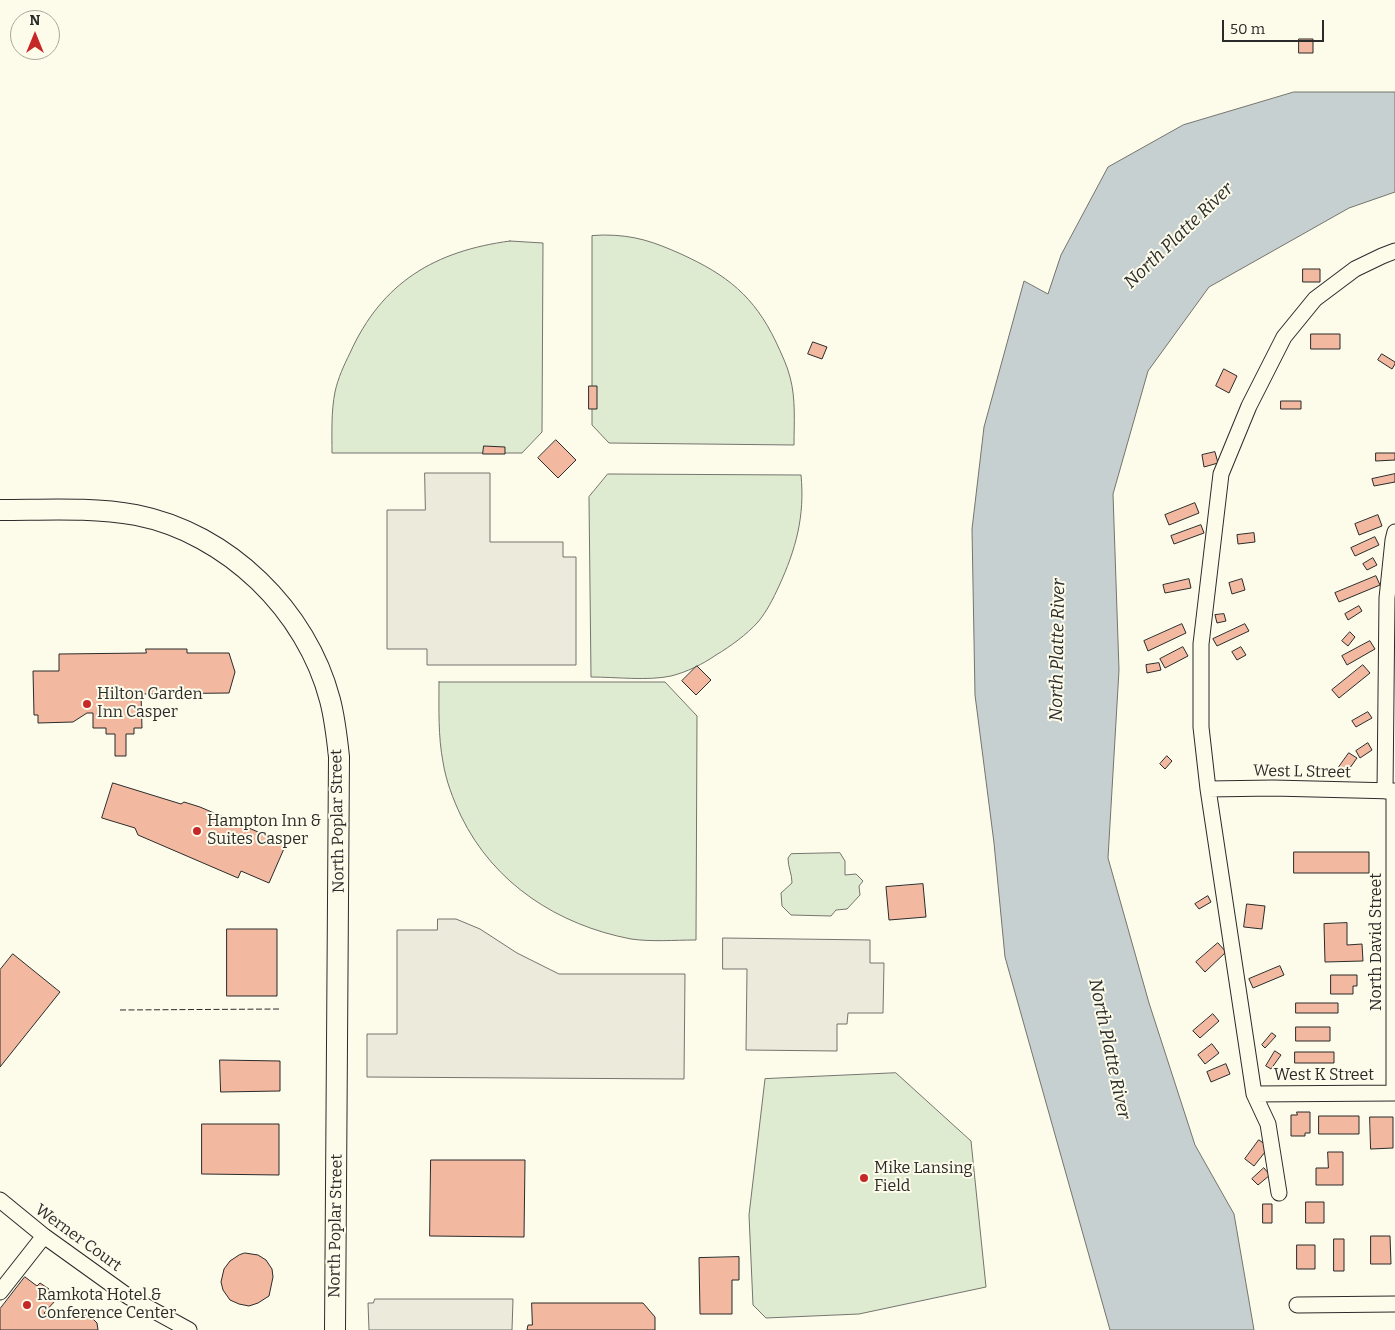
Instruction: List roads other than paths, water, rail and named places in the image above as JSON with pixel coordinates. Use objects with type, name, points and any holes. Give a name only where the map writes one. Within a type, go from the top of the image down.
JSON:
[{"type":"main road","name":"North Poplar Street","points":[[0,510],[106,510],[166,524],[197,536],[221,550],[247,569],[280,603],[304,637],[319,669],[330,699],[340,757],[335,1330]]},
{"type":"street","points":[[1279,1193],[1268,1124],[1254,1094],[1208,789],[1201,727],[1201,644],[1221,474],[1249,406],[1284,337],[1315,299],[1355,269],[1395,251]]},
{"type":"street","name":"North David Street","points":[[1395,532],[1387,598],[1395,1093]]},
{"type":"street","name":"West L Street","points":[[1208,789],[1391,790]]},
{"type":"street","name":"West K Street","points":[[1254,1094],[1395,1093]]},
{"type":"street","name":"Werner Court","points":[[0,1200],[44,1236],[129,1297],[189,1330]]},
{"type":"street","points":[[0,1292],[44,1236]]},
{"type":"street","points":[[1297,1305],[1395,1304]]},
{"type":"water","name":"North Platte River","points":[[1294,92],[1395,92],[1395,192],[1349,208],[1209,287],[1148,371],[1113,494],[1119,670],[1108,858],[1149,1003],[1195,1145],[1234,1214],[1254,1330],[1110,1330],[1005,957],[994,843],[975,695],[972,529],[984,427],[1024,281],[1048,294],[1061,255],[1108,167],[1183,125]]},
{"type":"place","name":"Hilton Garden Inn Casper","points":[[87,704]]},
{"type":"place","name":"Hampton Inn & Suites Casper","points":[[197,831]]},
{"type":"place","name":"Mike Lansing Field","points":[[864,1178]]},
{"type":"place","name":"Ramkota Hotel & Conference Center","points":[[27,1305]]}]
